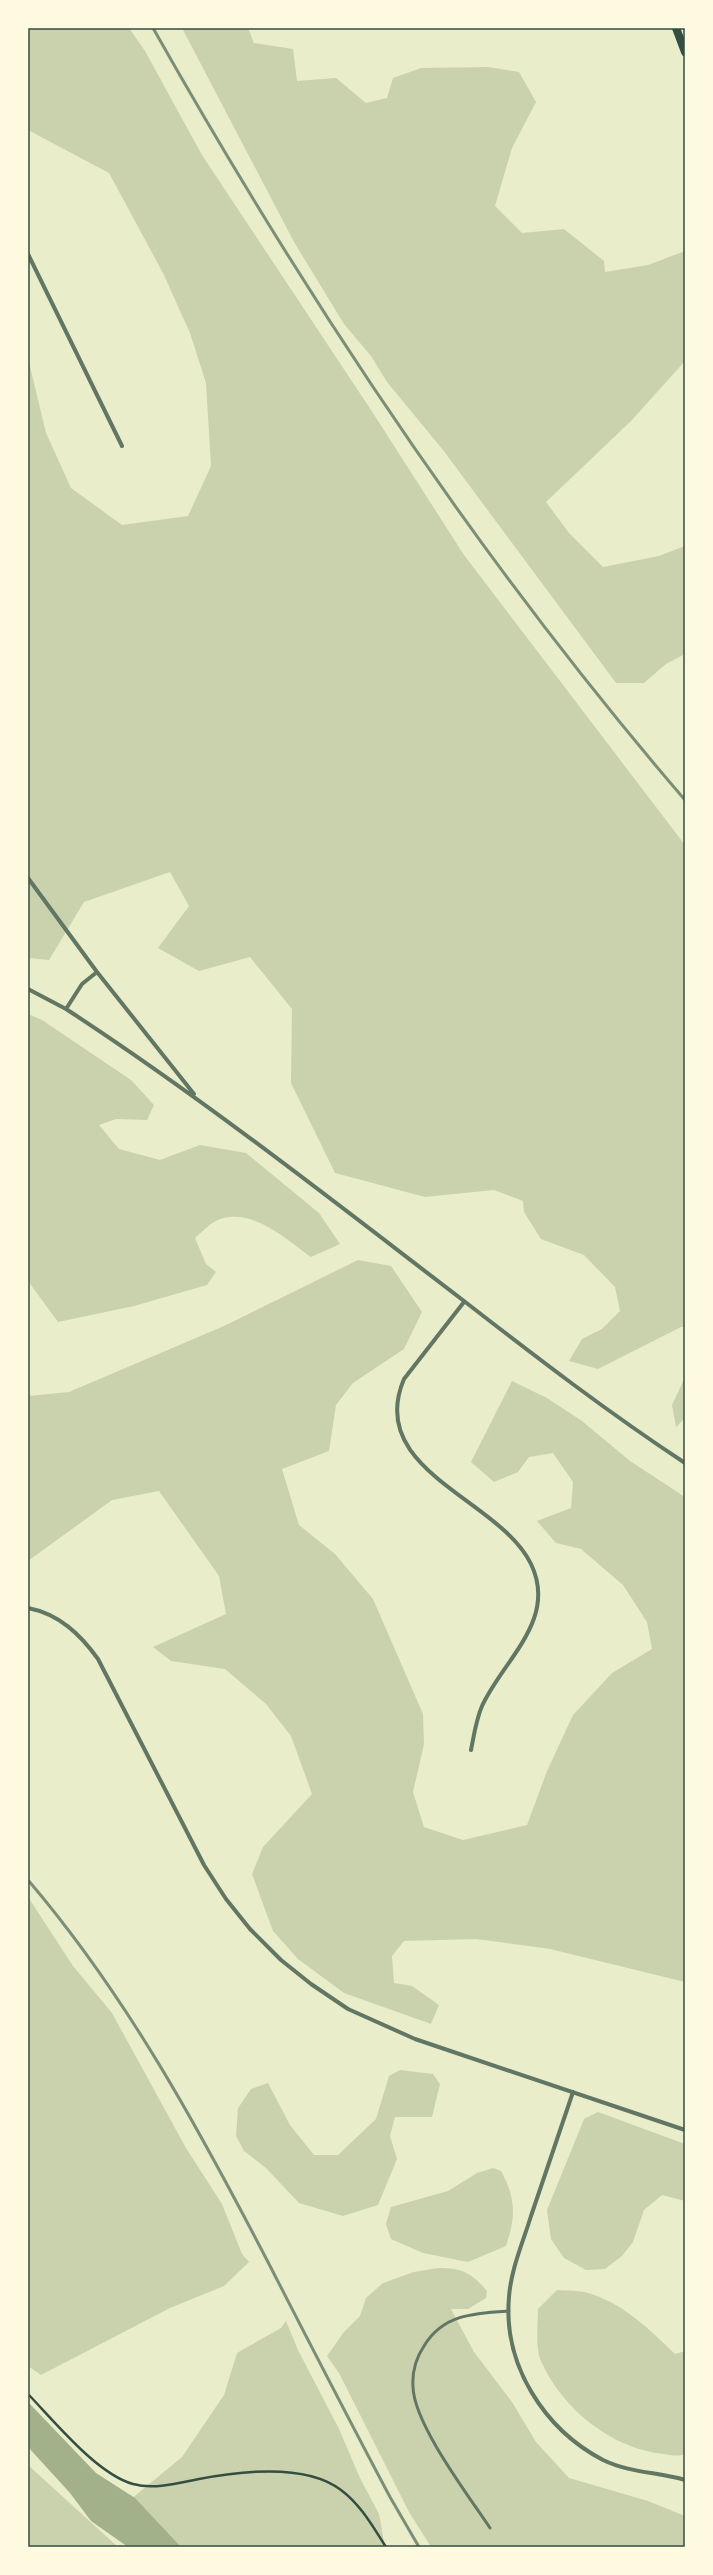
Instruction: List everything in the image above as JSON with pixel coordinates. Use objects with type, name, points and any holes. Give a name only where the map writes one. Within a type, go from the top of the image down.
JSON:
[{"type":"main road","points":[[676,28],[685,52]]},
{"type":"street","points":[[28,254],[122,446]]},
{"type":"street","points":[[28,878],[97,972],[198,1099]]},
{"type":"street","points":[[66,1009],[82,984],[97,972]]},
{"type":"street","points":[[28,989],[66,1009],[198,1099],[464,1302],[685,1463]]},
{"type":"street","points":[[464,1302],[404,1379],[398,1394],[397,1414],[401,1431],[413,1453],[426,1470],[504,1530],[526,1553],[537,1580],[538,1594],[537,1609],[527,1636],[482,1706],[475,1728],[471,1750]]},
{"type":"street","points":[[28,1608],[52,1615],[84,1640],[98,1659],[204,1865],[231,1905],[281,1960],[311,1984],[342,2004],[386,2028],[685,2130]]},
{"type":"street","points":[[573,2092],[515,2266],[509,2310],[515,2354],[522,2374],[537,2401],[556,2426],[579,2444],[604,2460],[628,2470],[685,2480]]},
{"type":"lane","points":[[490,2528],[450,2467],[419,2410],[413,2388],[414,2370],[418,2355],[433,2331],[452,2320],[474,2313],[509,2310]]},
{"type":"path","points":[[28,2394],[103,2469],[134,2485],[165,2486],[252,2471],[305,2476],[324,2480],[335,2486],[361,2510],[386,2547]]},
{"type":"shaded area","points":[[35,28],[129,28],[145,51],[202,155],[373,413],[464,555],[685,845],[685,1327],[681,1327],[598,1369],[569,1361],[582,1339],[602,1329],[620,1311],[615,1287],[584,1255],[541,1239],[524,1212],[523,1201],[494,1190],[425,1197],[335,1173],[291,1083],[292,1009],[250,957],[199,971],[158,948],[189,906],[170,872],[84,902],[49,960],[28,958],[28,358],[46,433],[71,488],[122,525],[188,516],[211,466],[206,383],[190,333],[163,273],[109,173],[28,130],[28,30]]},
{"type":"shaded area","points":[[182,28],[248,28],[254,43],[293,49],[297,81],[336,78],[366,103],[387,98],[393,78],[421,68],[488,67],[519,72],[536,102],[512,148],[495,206],[522,233],[564,229],[604,261],[605,272],[648,265],[685,251],[685,361],[631,421],[546,502],[569,533],[603,567],[659,556],[685,546],[685,654],[666,664],[644,683],[616,683],[443,450],[387,382],[371,356],[344,324],[294,242]]},
{"type":"shaded area","points":[[28,1014],[42,1020],[131,1080],[154,1105],[147,1120],[116,1119],[99,1125],[119,1149],[160,1160],[200,1145],[246,1153],[319,1213],[340,1244],[311,1257],[280,1234],[257,1221],[232,1217],[220,1219],[210,1225],[195,1238],[206,1264],[216,1272],[207,1285],[134,1306],[58,1322],[28,1281]]},
{"type":"shaded area","points":[[358,1260],[391,1266],[422,1312],[404,1349],[353,1383],[336,1405],[329,1451],[282,1469],[299,1525],[335,1554],[373,1599],[423,1714],[424,1744],[413,1792],[424,1827],[463,1840],[527,1825],[547,1771],[573,1715],[612,1673],[652,1649],[647,1622],[623,1585],[581,1549],[556,1543],[537,1521],[571,1508],[573,1482],[553,1453],[529,1457],[518,1472],[494,1482],[471,1462],[512,1381],[547,1398],[582,1421],[630,1461],[685,1497],[685,1982],[550,1949],[476,1939],[404,1941],[392,1956],[394,1983],[412,1986],[439,2005],[431,2024],[344,1993],[298,1959],[273,1931],[252,1874],[263,1847],[312,1794],[291,1736],[266,1704],[225,1669],[171,1661],[153,1647],[226,1614],[219,1576],[159,1491],[112,1500],[28,1561],[28,1396],[69,1392],[224,1326]]},
{"type":"shaded area","points":[[685,1377],[685,1418],[676,1427],[672,1405]]},
{"type":"shaded area","points":[[28,1897],[73,1966],[112,2013],[186,2148],[222,2204],[242,2254],[249,2262],[224,2286],[170,2308],[41,2375],[28,2366]]},
{"type":"shaded area","points":[[400,2070],[433,2074],[440,2084],[432,2117],[395,2117],[390,2136],[397,2159],[378,2205],[343,2216],[299,2203],[266,2168],[244,2151],[236,2136],[238,2108],[251,2089],[268,2083],[290,2125],[314,2155],[338,2155],[376,2119],[389,2076]]},
{"type":"shaded area","points":[[598,2112],[685,2144],[685,2201],[662,2195],[644,2210],[633,2242],[622,2256],[605,2269],[586,2270],[564,2258],[551,2239],[547,2210],[584,2119]]},
{"type":"shaded area","points":[[493,2168],[501,2171],[510,2190],[512,2199],[512,2226],[506,2246],[468,2262],[423,2253],[391,2239],[386,2224],[391,2207],[448,2191],[477,2173]]},
{"type":"shaded area","points":[[438,2268],[453,2269],[465,2272],[476,2279],[487,2291],[486,2298],[468,2309],[451,2309],[474,2352],[512,2402],[536,2442],[569,2478],[648,2501],[685,2516],[685,2547],[431,2547],[409,2512],[339,2373],[327,2356],[344,2332],[360,2316],[366,2298],[383,2283],[414,2272]]},
{"type":"shaded area","points":[[557,2290],[584,2292],[601,2297],[613,2303],[635,2318],[675,2354],[685,2351],[685,2454],[678,2456],[645,2451],[626,2444],[591,2424],[575,2410],[562,2395],[550,2379],[541,2361],[537,2342],[538,2309]]},
{"type":"shaded area","points":[[286,2321],[298,2350],[339,2429],[360,2478],[379,2514],[385,2547],[136,2547],[113,2514],[182,2457],[224,2395],[237,2353],[281,2328]]},
{"type":"shaded area","points":[[28,2402],[96,2473],[135,2498],[181,2547],[128,2547],[91,2521],[70,2493],[28,2447]]},
{"type":"shaded area","points":[[28,2465],[118,2547],[28,2547]]},
{"type":"railway","points":[[153,28],[272,230],[400,427],[467,523],[537,617],[610,710],[685,800]]},
{"type":"railway","points":[[28,1880],[64,1924],[98,1970],[129,2017],[188,2114],[243,2213],[390,2497],[419,2547]]}]
